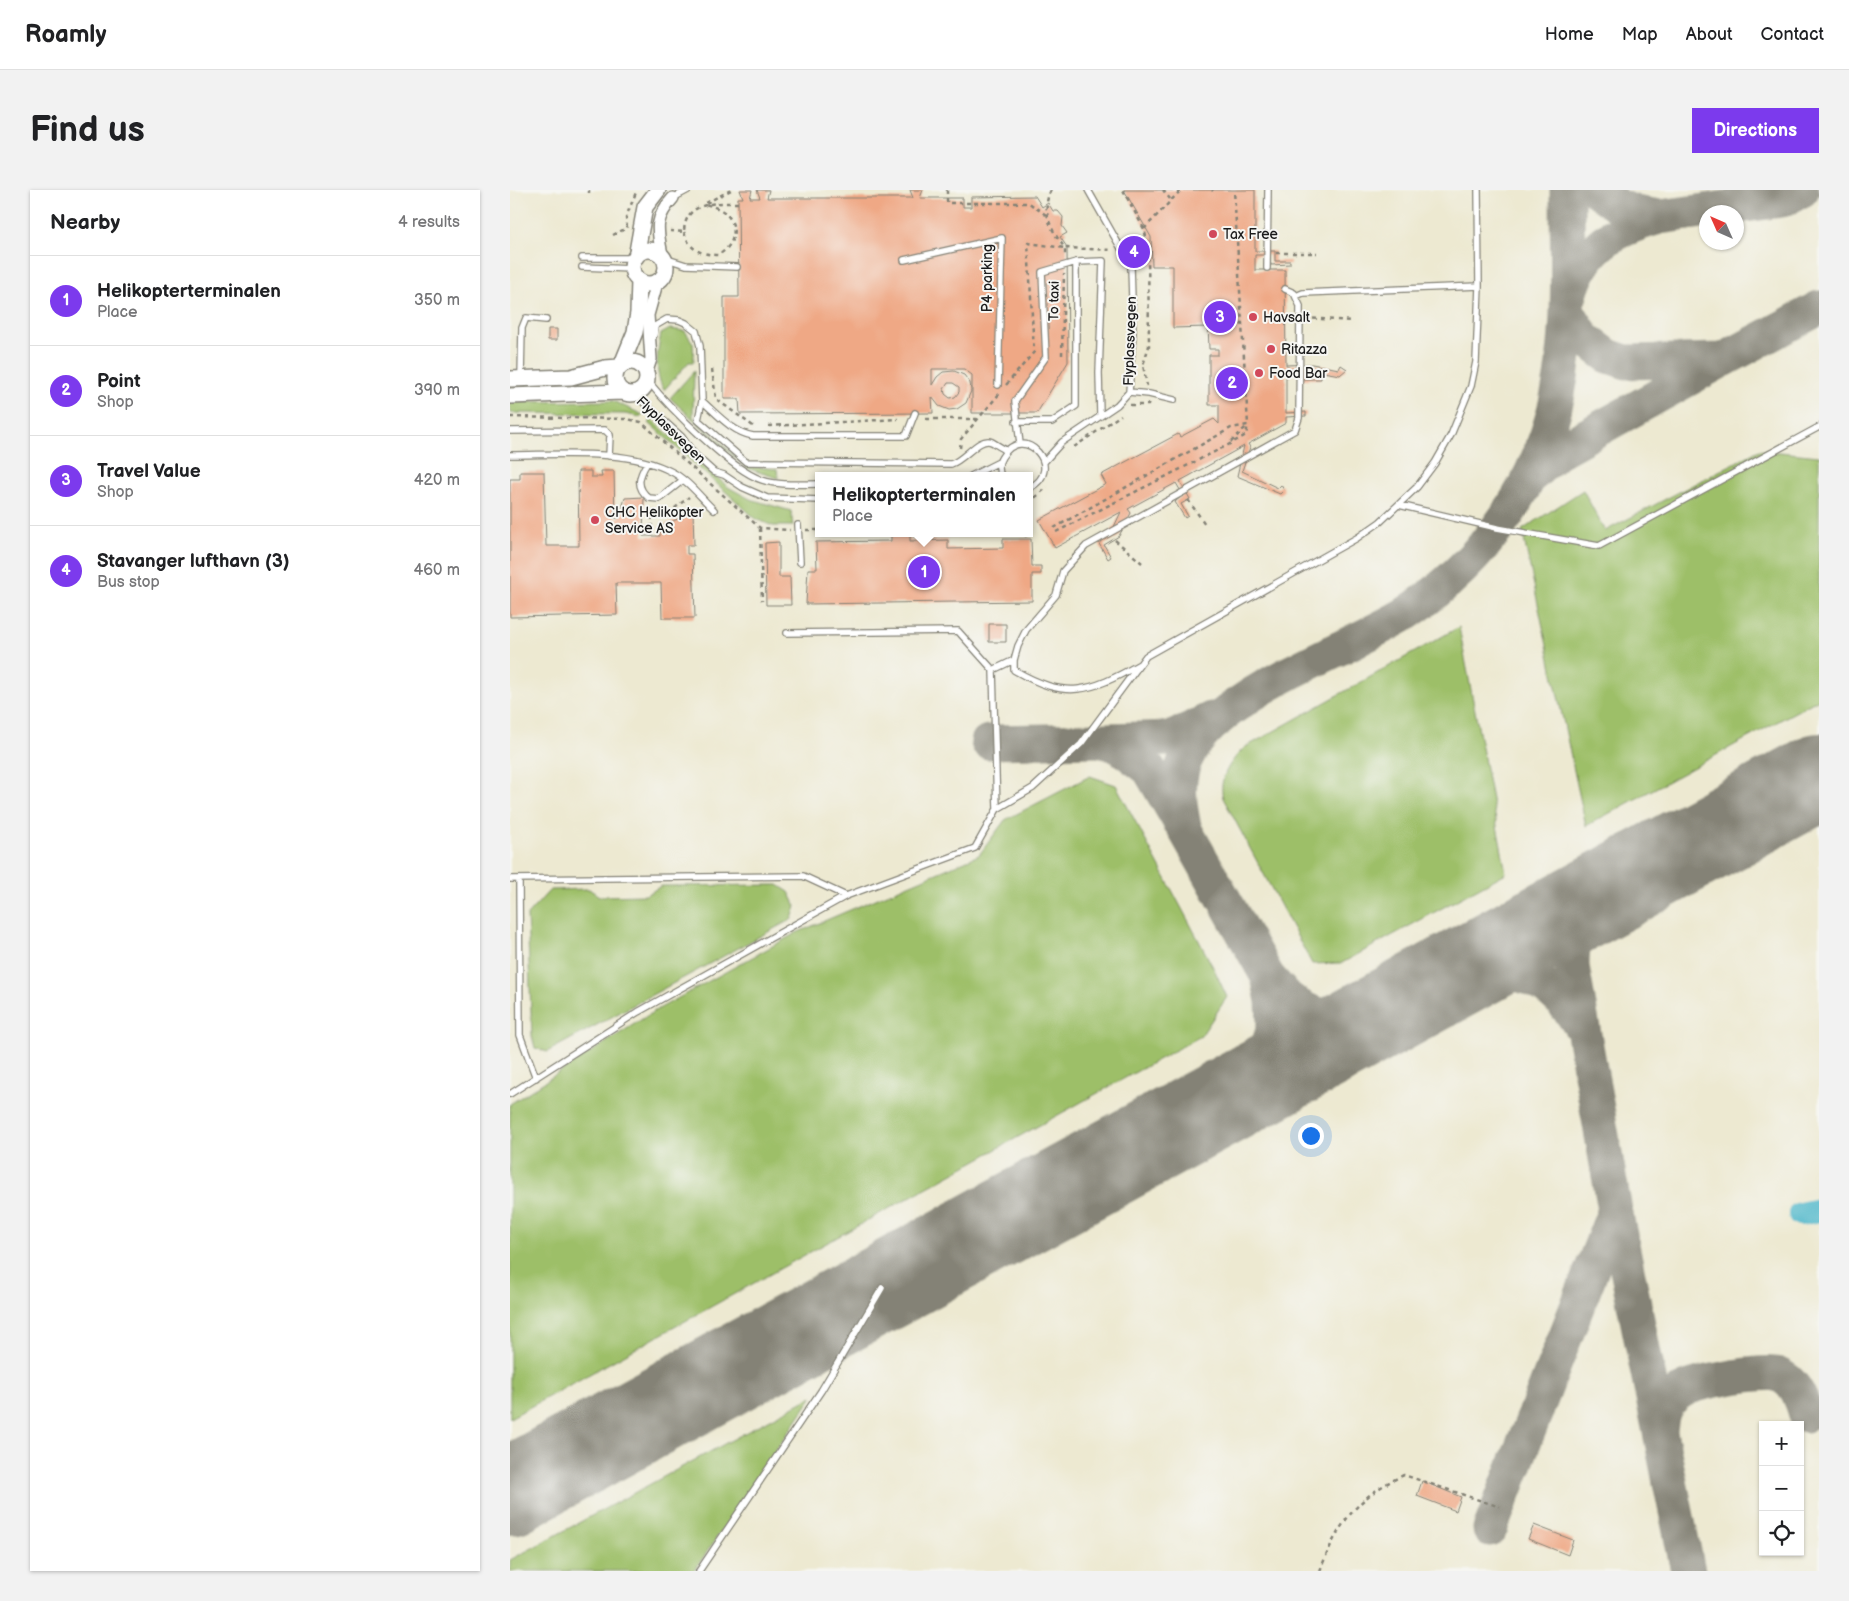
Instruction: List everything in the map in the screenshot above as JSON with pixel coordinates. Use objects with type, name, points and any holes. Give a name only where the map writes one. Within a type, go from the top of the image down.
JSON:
[{"type":"street","name":"Flyplassvegen","points":[[628,393],[615,380],[635,332],[638,313],[635,266],[646,207],[658,190]]},
{"type":"street","points":[[648,370],[648,315],[657,282],[665,273],[657,230],[658,217],[673,194]]},
{"type":"street","points":[[657,282],[647,284],[635,266],[648,250],[663,257]]},
{"type":"street","points":[[516,379],[571,377],[620,366],[627,362],[639,363],[648,370]]},
{"type":"street","name":"Flyplassvegen","points":[[510,396],[640,392],[648,370]]},
{"type":"lane","points":[[673,194],[688,190]]},
{"type":"lane","name":"Flyplassvegen","points":[[1033,486],[1039,482],[1044,472],[1044,462],[1062,442],[1117,405],[1129,392],[1133,334],[1131,266],[1088,190]]},
{"type":"lane","points":[[1267,268],[1268,190]]},
{"type":"lane","points":[[510,1094],[638,1012],[846,896],[975,848],[997,810],[1033,788],[1066,760],[1094,728],[1146,656],[1357,538],[1399,505],[1417,487],[1435,463],[1464,407],[1476,362],[1479,286],[1478,190]]},
{"type":"lane","name":"P4 parking","points":[[904,260],[1002,238],[998,386]]},
{"type":"lane","points":[[663,257],[686,265],[737,267]]},
{"type":"lane","points":[[582,258],[635,266]]},
{"type":"lane","points":[[1020,444],[1015,402],[1046,357],[1042,272],[1076,262],[1104,261],[1098,373],[1100,415]]},
{"type":"lane","points":[[1016,422],[1052,422],[1076,406],[1076,262]]},
{"type":"lane","points":[[582,267],[635,266]]},
{"type":"lane","points":[[1296,296],[1303,293],[1479,286]]},
{"type":"lane","points":[[1142,662],[1121,674],[1075,691],[1048,687],[1014,670],[1014,660],[1026,630],[1056,595],[1064,571],[1086,546],[1296,430],[1299,418],[1300,306],[1296,296],[1285,288]]},
{"type":"lane","points":[[516,379],[522,328],[526,318],[546,320]]},
{"type":"lane","points":[[815,484],[780,484],[748,474],[728,459],[662,399],[648,370],[655,326],[667,320],[679,320],[692,326],[698,338],[702,401],[698,420],[746,462],[951,464],[960,461],[978,443],[991,442],[1006,450]]},
{"type":"lane","points":[[1129,392],[1149,394],[1174,400]]},
{"type":"lane","name":"Flyplassvegen","points":[[628,393],[682,437],[694,454],[714,472],[724,474],[742,487],[767,498],[815,500]]},
{"type":"lane","points":[[702,401],[741,434],[753,436],[906,436],[915,413]]},
{"type":"lane","points":[[1399,505],[1497,528],[1599,546],[1819,428]]},
{"type":"lane","points":[[510,431],[604,430],[610,435],[609,456]]},
{"type":"lane","points":[[979,472],[999,462],[1006,450],[1020,444],[1035,449],[1044,462]]},
{"type":"lane","points":[[510,455],[609,456],[647,463],[673,472],[714,510]]},
{"type":"lane","points":[[999,462],[1000,472]]},
{"type":"lane","points":[[647,463],[640,475],[639,485],[649,498],[659,499],[683,480]]},
{"type":"lane","points":[[798,526],[800,562]]},
{"type":"lane","points":[[787,633],[958,631],[993,670],[997,810]]},
{"type":"lane","points":[[993,670],[1014,660]]},
{"type":"lane","points":[[510,879],[803,876],[846,896]]},
{"type":"lane","points":[[519,880],[520,1034],[536,1078]]},
{"type":"lane","points":[[699,1571],[821,1391],[882,1288]]},
{"type":"path","points":[[613,234],[627,228],[626,217],[636,190]]},
{"type":"path","points":[[705,204],[724,211],[733,224],[734,236],[730,246],[718,255],[699,252],[687,243],[684,222],[693,210],[731,190]]},
{"type":"path","points":[[947,190],[947,203],[1029,204],[1046,215]]},
{"type":"path","points":[[1051,190],[1046,215],[1054,234],[1065,248],[1114,250]]},
{"type":"path","points":[[1123,190],[1144,229],[1148,244],[1149,346],[1143,365],[1149,394],[1148,405],[1132,404],[1127,409]]},
{"type":"path","points":[[1164,190],[1170,200]]},
{"type":"path","points":[[1144,229],[1181,190]]},
{"type":"path","points":[[1056,532],[1246,435],[1248,425],[1234,190]]},
{"type":"path","points":[[705,204],[742,203]]},
{"type":"path","points":[[664,230],[684,232]]},
{"type":"path","name":"To taxi","points":[[1062,355],[1065,248]]},
{"type":"path","points":[[1276,254],[1318,253]]},
{"type":"path","points":[[1289,317],[1352,321]]},
{"type":"path","points":[[712,369],[716,399],[754,426]]},
{"type":"path","points":[[1068,451],[1122,413]]},
{"type":"path","points":[[763,426],[898,418]]},
{"type":"path","points":[[926,419],[977,419]]},
{"type":"path","points":[[1228,445],[1248,425]]},
{"type":"path","points":[[1054,528],[1231,428],[1248,425]]},
{"type":"path","points":[[652,536],[652,512],[670,512],[694,491],[704,479]]},
{"type":"path","points":[[1033,500],[1046,490],[1049,482]]},
{"type":"path","points":[[1188,500],[1205,524]]},
{"type":"path","points":[[760,528],[762,601]]},
{"type":"path","points":[[1115,540],[1142,563]]},
{"type":"path","points":[[1320,1571],[1331,1542],[1354,1508],[1383,1484],[1404,1475],[1500,1506]]},
{"type":"green space","points":[[670,329],[685,331],[693,343],[694,362],[689,362],[664,390],[659,377],[658,355],[661,334]]},
{"type":"green space","points":[[694,371],[693,417],[746,466],[777,469],[778,478],[746,468],[670,398]]},
{"type":"green space","points":[[613,401],[643,415],[640,417],[625,414],[510,413],[510,402]]},
{"type":"green space","points":[[652,420],[728,487],[750,499],[791,511],[793,526],[773,526],[756,519],[649,423]]},
{"type":"green space","points":[[1759,450],[1819,456],[1819,699],[1586,826],[1522,530],[1583,490],[1605,531]]},
{"type":"green space","points":[[1459,627],[1506,873],[1342,963],[1312,964],[1223,798],[1222,784],[1226,771],[1244,748]]},
{"type":"green space","points":[[1090,776],[1116,785],[1227,997],[1201,1036],[510,1418],[510,1104],[653,1012],[796,933],[979,855],[1005,820]]},
{"type":"green space","points":[[778,885],[789,892],[796,906],[792,919],[547,1052],[535,1048],[532,1036],[527,915],[550,890],[589,889],[599,896],[646,895],[661,886]]},
{"type":"green space","points":[[813,1396],[694,1571],[510,1571],[510,1560]]},
{"type":"building","points":[[740,190],[752,190],[750,198],[760,198],[757,190],[769,190],[767,198],[913,198],[910,190],[923,190],[920,198],[963,198],[963,207],[971,207],[971,197],[1035,196],[1042,207],[1048,203],[1053,211],[1058,211],[1063,217],[1062,226],[1067,233],[1060,237],[1067,247],[1068,362],[1037,413],[972,413],[972,375],[964,369],[932,369],[932,385],[943,372],[954,371],[964,375],[970,383],[971,391],[966,403],[957,409],[949,410],[939,406],[932,397],[933,413],[740,414],[739,399],[724,399],[724,297],[739,297],[738,198],[743,198]],"holes":[[[948,383],[953,383],[959,387],[959,392],[955,397],[950,398],[945,394],[944,389]]]},
{"type":"building","points":[[1124,190],[1255,190],[1255,251],[1275,251],[1275,261],[1290,261],[1290,264],[1271,265],[1269,255],[1255,255],[1255,270],[1285,270],[1286,365],[1312,364],[1339,369],[1341,365],[1347,369],[1340,375],[1306,369],[1306,375],[1321,375],[1321,379],[1302,379],[1300,369],[1286,369],[1286,413],[1306,412],[1306,416],[1286,417],[1286,423],[1248,444],[1250,447],[1242,471],[1278,488],[1281,485],[1284,490],[1280,494],[1237,476],[1244,446],[1180,481],[1190,499],[1181,504],[1188,516],[1185,518],[1175,502],[1183,495],[1176,483],[1128,509],[1131,513],[1119,536],[1104,545],[1111,557],[1108,559],[1098,542],[1112,531],[1121,512],[1055,548],[1039,520],[1106,484],[1101,475],[1178,434],[1180,437],[1214,419],[1219,424],[1219,405],[1209,405],[1209,355],[1218,355],[1218,349],[1209,349],[1208,324],[1207,327],[1173,328],[1173,266],[1152,266],[1151,237]]},
{"type":"building","points":[[548,329],[557,329],[557,340],[548,340]]},
{"type":"building","points":[[578,471],[591,471],[591,477],[602,477],[601,471],[614,471],[615,518],[619,518],[625,498],[644,497],[643,536],[660,536],[660,527],[693,512],[694,545],[687,545],[687,554],[693,554],[695,618],[662,618],[661,583],[616,583],[617,615],[510,617],[510,479],[520,479],[520,472],[544,472],[546,546],[579,546]]},
{"type":"building","points":[[891,537],[910,537],[910,541],[948,540],[948,549],[1003,548],[1003,539],[1031,539],[1032,566],[1041,566],[1041,574],[1032,574],[1032,601],[806,604],[808,569],[817,569],[816,542],[891,541]]},
{"type":"building","points":[[779,542],[779,577],[790,577],[791,605],[766,605],[765,543]]},
{"type":"building","points":[[989,624],[1006,624],[1006,642],[989,642]]},
{"type":"building","points":[[1422,1481],[1461,1497],[1456,1511],[1417,1496]]},
{"type":"building","points":[[1534,1525],[1573,1540],[1568,1555],[1528,1539]]},
{"type":"waterway","points":[[1800,1214],[1819,1210]]},
{"type":"taxiway","points":[[1219,1105],[1244,1084],[1264,1058],[1274,1027],[1273,1001],[1268,977],[1185,830],[1180,800],[1182,769],[1195,743],[1218,720],[1247,698],[1280,678],[1381,628],[1407,613],[1462,569],[1507,515],[1530,476],[1546,437],[1557,398],[1564,358],[1567,318],[1567,190]]},
{"type":"taxiway","points":[[1596,190],[1620,207],[1636,213],[1660,217],[1782,200],[1802,190]]},
{"type":"taxiway","points":[[1570,295],[1576,278],[1584,264],[1592,252],[1603,242],[1628,228],[1660,217]]},
{"type":"taxiway","points":[[1568,312],[1584,338],[1608,356],[1626,362],[1723,360],[1819,308]]},
{"type":"taxiway","points":[[1533,474],[1557,452],[1719,362]]},
{"type":"taxiway","points":[[1106,740],[1172,738],[1211,719]]},
{"type":"taxiway","points":[[988,742],[1102,740],[1120,747],[1149,769],[1180,822]]},
{"type":"taxiway","points":[[1604,895],[1587,912],[1578,926],[1573,943],[1572,966],[1615,1210],[1688,1571]]},
{"type":"taxiway","points":[[1443,982],[1486,973],[1505,973],[1522,976],[1538,982],[1553,993],[1567,1007],[1581,1027]]},
{"type":"taxiway","points":[[1268,977],[1284,995],[1302,1007],[1316,1014],[1330,1017],[1345,1018],[1359,1016],[1405,1003]]},
{"type":"taxiway","points":[[1490,1529],[1615,1210]]},
{"type":"taxiway","points":[[1660,1431],[1662,1416],[1667,1405],[1682,1391],[1706,1383],[1748,1375],[1772,1374],[1785,1378],[1797,1392],[1806,1415]]},
{"type":"taxiway","points":[[510,1487],[526,1483]]},
{"type":"runway","points":[[510,1491],[1819,777]]},
{"type":"place","name":"Tax Free","points":[[1213,234]]},
{"type":"place","name":"Stavanger lufthavn (3)","points":[[1134,252]]},
{"type":"place","name":"Travel Value","points":[[1220,317]]},
{"type":"place","name":"Havsalt","points":[[1253,317]]},
{"type":"place","name":"Ritazza","points":[[1271,349]]},
{"type":"place","name":"Food Bar","points":[[1259,373]]},
{"type":"place","name":"Point","points":[[1232,383]]},
{"type":"place","name":"CHC Helikopter Service AS","points":[[595,520]]},
{"type":"place","name":"Helikopterterminalen","points":[[924,572]]}]
